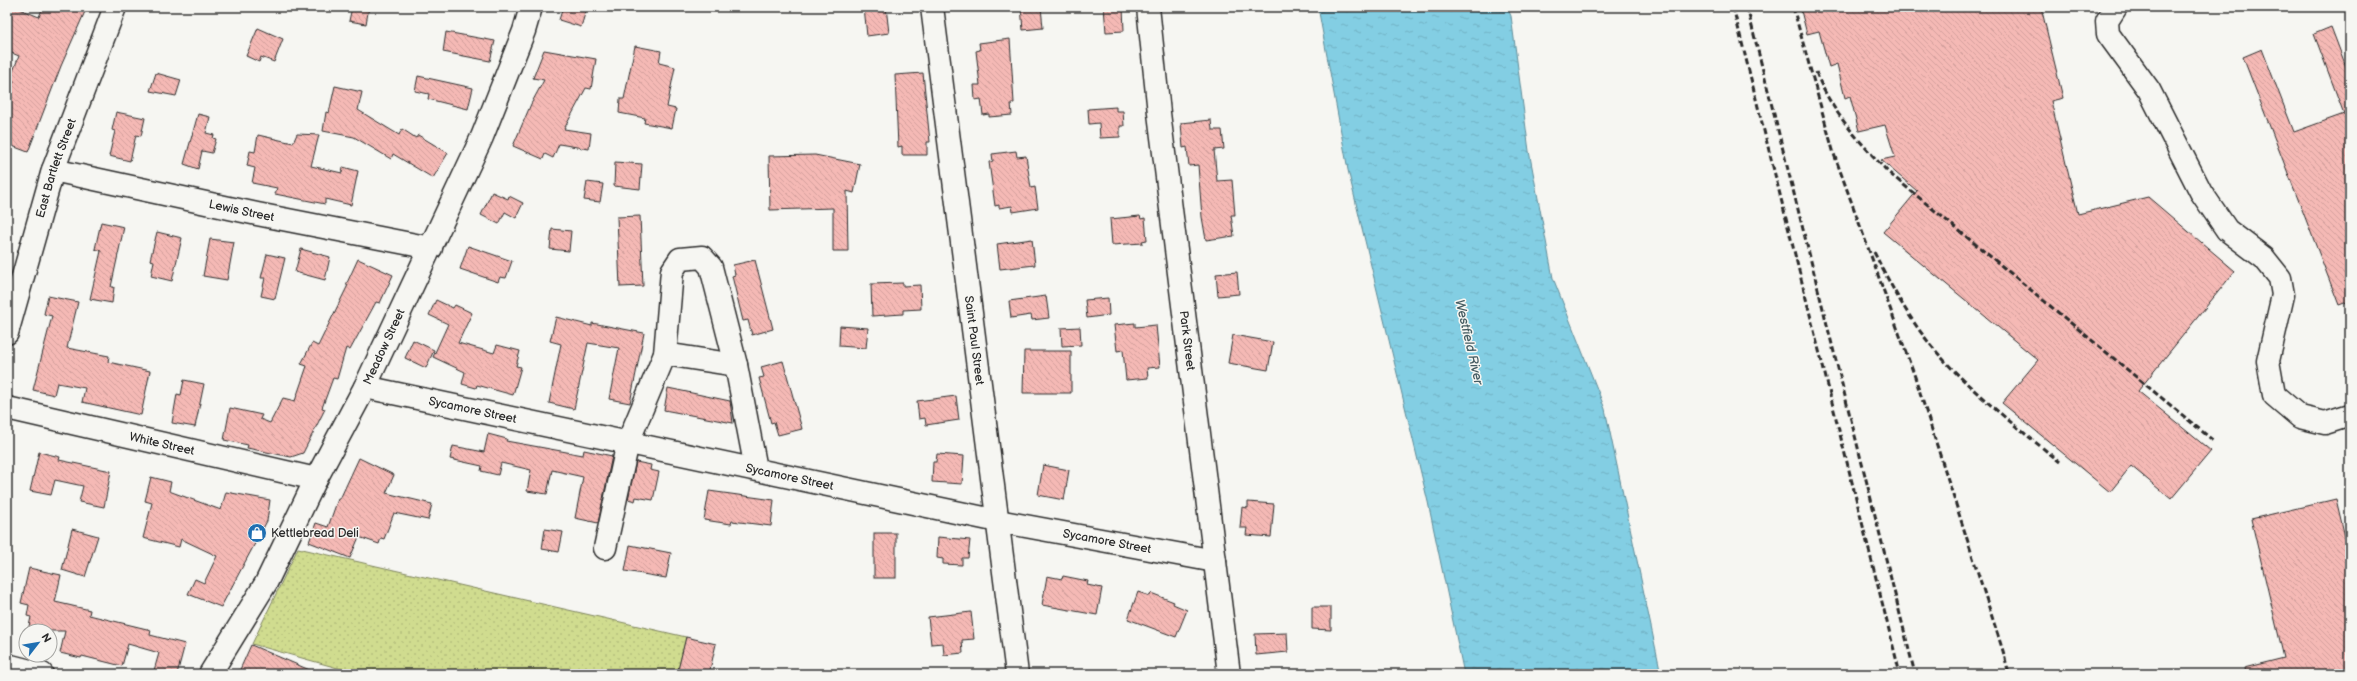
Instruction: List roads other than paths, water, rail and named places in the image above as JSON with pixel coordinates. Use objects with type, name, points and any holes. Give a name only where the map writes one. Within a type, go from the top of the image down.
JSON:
[{"type":"street","name":"East Bartlett Street","points":[[7,333],[53,170],[115,7]]},
{"type":"street","name":"Meadow Street","points":[[210,674],[266,583],[316,479],[365,387],[482,137],[524,31],[531,7]]},
{"type":"street","name":"Saint Paul Street","points":[[932,7],[1017,674]]},
{"type":"street","name":"Park Street","points":[[1148,7],[1158,113],[1229,674]]},
{"type":"street","points":[[2116,7],[2107,21],[2108,34],[2150,90],[2201,192],[2227,230],[2264,258],[2280,278],[2283,295],[2268,361],[2274,395],[2300,417],[2325,423],[2350,415]]},
{"type":"street","name":"Lewis Street","points":[[53,170],[257,214],[431,248]]},
{"type":"street","points":[[605,548],[628,442],[665,354],[672,271],[680,259],[702,257],[711,267],[736,365],[756,469]]},
{"type":"street","points":[[665,354],[736,365]]},
{"type":"street","name":"Sycamore Street","points":[[365,387],[756,469],[998,522],[1215,561]]},
{"type":"street","name":"White Street","points":[[7,408],[316,479]]},
{"type":"street","points":[[7,665],[36,673]]},
{"type":"water","name":"Westfield River","points":[[1318,7],[1507,7],[1511,16],[1529,151],[1553,278],[1605,409],[1661,674],[1464,674],[1428,502],[1348,170]]},
{"type":"railway","points":[[1733,7],[1900,674]]},
{"type":"railway","points":[[1747,7],[1915,674]]},
{"type":"railway","points":[[1793,7],[1834,154],[1915,377],[2003,651],[2009,674]]},
{"type":"railway","points":[[1816,72],[1822,87],[1847,126],[1888,172],[2215,442]]},
{"type":"railway","points":[[1874,252],[1887,278],[1917,327],[1949,366],[2011,423],[2060,462]]},
{"type":"place","name":"Kettlebread Deli","points":[[257,533]]}]
